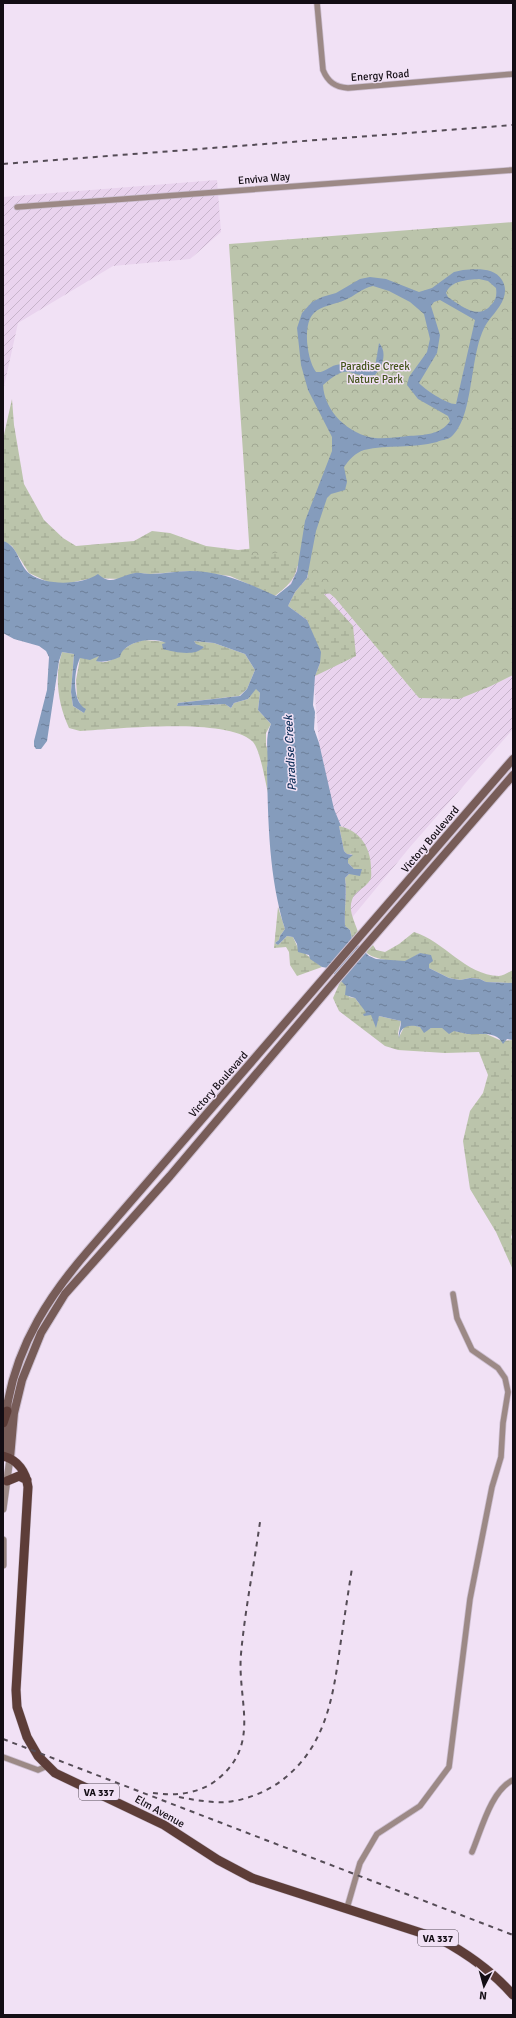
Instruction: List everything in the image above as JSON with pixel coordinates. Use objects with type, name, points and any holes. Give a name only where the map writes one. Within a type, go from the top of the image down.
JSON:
[{"type":"main road","name":"Victory Boulevard","points":[[5,1458],[7,1411],[15,1374],[29,1334],[69,1273],[513,759]]},
{"type":"main road","name":"Victory Boulevard","points":[[5,1458],[18,1392],[33,1350],[44,1327],[65,1294],[170,1176],[376,933],[513,775]]},
{"type":"main road","points":[[36,1322],[44,1327]]},
{"type":"main road","points":[[3,1423],[7,1411]]},
{"type":"main road","name":"Elm Avenue","points":[[5,1458],[21,1468],[26,1480],[28,1492],[16,1690],[17,1707],[27,1737],[38,1756],[46,1766],[67,1780],[98,1792],[164,1824],[218,1860],[252,1878],[440,1939],[467,1954],[490,1971],[513,1995]]},
{"type":"main road","points":[[5,1482],[16,1476],[26,1480]]},
{"type":"street","name":"Energy Road","points":[[317,3],[323,70],[326,78],[338,87],[348,88],[513,74]]},
{"type":"street","name":"Enviva Way","points":[[17,207],[513,170]]},
{"type":"street","points":[[347,1908],[360,1863],[377,1834],[420,1806],[449,1767],[470,1599],[492,1487],[502,1457],[503,1423],[508,1392],[505,1378],[498,1368],[472,1350],[457,1318],[453,1294]]},
{"type":"street","points":[[3,1509],[5,1458]]},
{"type":"street","points":[[3,1540],[3,1565]]},
{"type":"street","points":[[3,1757],[38,1770],[46,1766]]},
{"type":"street","points":[[472,1852],[494,1798],[503,1786],[513,1780]]},
{"type":"shaded area","points":[[217,180],[221,232],[190,259],[113,266],[18,323],[3,391],[3,197]]},
{"type":"shaded area","points":[[281,552],[335,598],[419,698],[491,686],[513,675],[513,729],[410,847],[341,931],[333,905],[314,685]]},
{"type":"green space","name":"Paradise Creek Nature Park","points":[[513,222],[513,675],[459,699],[419,698],[335,598],[281,552],[250,557],[229,244]]},
{"type":"green space","points":[[12,399],[14,425],[24,484],[44,520],[63,538],[76,546],[134,541],[152,531],[170,533],[206,546],[238,550],[265,547],[274,521],[334,593],[324,594],[353,626],[356,656],[315,676],[320,663],[307,620],[288,606],[295,592],[307,578],[310,569],[298,560],[296,572],[291,581],[275,596],[230,576],[191,571],[150,574],[135,573],[121,579],[92,578],[65,584],[48,582],[29,573],[12,546],[3,541],[3,439]]},
{"type":"green space","points":[[143,640],[196,644],[194,641],[214,643],[245,654],[255,670],[247,689],[239,696],[178,703],[177,706],[225,704],[231,708],[234,703],[248,699],[256,688],[260,693],[258,710],[271,724],[266,733],[266,745],[269,755],[267,768],[268,793],[260,757],[255,745],[252,741],[238,734],[219,729],[170,726],[80,731],[69,728],[62,710],[58,690],[58,671],[62,652],[74,654],[71,692],[73,706],[84,713],[77,697],[76,680],[80,658],[99,656],[97,661],[110,661],[129,646]]},
{"type":"green space","points":[[339,826],[353,831],[363,841],[369,854],[370,861],[371,879],[355,894],[351,904],[351,912],[358,932],[352,939],[350,930],[345,926],[345,878],[349,874],[362,870],[354,869],[348,863],[348,859],[352,854],[347,854],[344,851]]},
{"type":"green space","points":[[278,907],[285,929],[279,940],[275,943],[278,945],[287,936],[293,937],[298,948],[322,967],[297,976],[290,965],[289,952],[286,947],[274,948]]},
{"type":"green space","points":[[414,932],[425,936],[476,970],[499,976],[513,970],[513,983],[486,982],[480,979],[470,978],[460,980],[449,978],[429,968],[429,964],[420,953],[408,960],[397,961],[373,957],[366,952],[373,945],[376,950],[385,952],[399,944]]},
{"type":"green space","points":[[341,980],[346,986],[349,997],[355,998],[377,1020],[379,1016],[401,1021],[398,1033],[399,1037],[404,1027],[410,1024],[420,1027],[425,1031],[431,1028],[442,1028],[468,1034],[484,1033],[502,1041],[513,1040],[513,1231],[511,1237],[513,1242],[513,1270],[496,1232],[470,1189],[463,1141],[470,1111],[483,1093],[488,1075],[479,1052],[445,1053],[398,1050],[385,1046],[339,1011],[333,998]]},
{"type":"water","name":"Paradise Creek","points":[[473,269],[490,271],[499,276],[502,280],[505,291],[502,302],[482,332],[474,363],[465,414],[459,427],[451,437],[446,439],[428,444],[373,448],[364,450],[350,459],[344,467],[347,482],[345,490],[331,494],[327,498],[316,531],[307,578],[295,592],[288,606],[307,620],[321,652],[320,663],[315,676],[313,705],[315,712],[314,729],[319,743],[334,809],[341,826],[339,826],[344,851],[347,854],[353,855],[348,859],[348,863],[354,869],[362,869],[360,876],[349,874],[345,878],[345,926],[350,930],[352,939],[369,956],[376,959],[405,961],[420,953],[431,955],[433,961],[429,964],[429,968],[449,978],[460,980],[470,978],[480,979],[486,982],[513,983],[513,1040],[507,1039],[503,1044],[497,1037],[487,1034],[467,1034],[454,1031],[449,1034],[442,1028],[431,1028],[424,1033],[420,1027],[412,1026],[405,1027],[401,1031],[399,1039],[401,1021],[379,1016],[376,1028],[371,1015],[364,1016],[363,1014],[366,1013],[365,1011],[355,998],[345,995],[346,986],[328,968],[322,967],[310,959],[309,955],[298,952],[297,944],[293,937],[287,936],[278,945],[275,943],[279,940],[285,929],[276,890],[270,850],[267,740],[271,724],[258,710],[260,693],[256,689],[248,699],[234,703],[231,708],[225,704],[177,706],[178,703],[240,696],[247,689],[255,670],[245,654],[214,643],[194,641],[196,644],[204,647],[195,652],[184,653],[163,649],[162,644],[166,643],[161,641],[147,640],[140,641],[127,647],[122,652],[120,657],[111,660],[102,662],[96,661],[99,656],[90,660],[80,658],[76,670],[75,685],[78,699],[81,705],[86,709],[84,713],[73,706],[71,692],[74,654],[62,652],[59,661],[47,741],[41,749],[36,749],[34,746],[34,741],[47,690],[49,657],[46,651],[39,646],[14,639],[3,633],[3,541],[12,547],[23,566],[30,574],[45,581],[64,583],[74,582],[91,578],[98,574],[103,578],[112,580],[137,573],[155,574],[190,571],[223,575],[245,582],[276,596],[291,584],[297,571],[305,521],[332,451],[332,437],[308,390],[301,365],[297,328],[302,313],[312,302],[336,293],[360,279],[370,277],[386,279],[419,292],[432,288],[454,272]],"holes":[[[479,279],[488,281],[496,288],[495,299],[486,310],[480,312],[469,310],[448,297],[446,293],[452,285],[465,280]],[[373,286],[389,291],[410,302],[424,314],[430,339],[427,352],[409,377],[407,385],[418,399],[448,416],[450,421],[446,426],[437,432],[426,435],[387,438],[365,436],[347,427],[333,412],[328,404],[324,395],[323,385],[339,373],[349,372],[366,376],[375,375],[382,364],[384,355],[382,347],[379,343],[375,367],[368,371],[340,364],[322,372],[316,372],[308,351],[307,333],[310,318],[317,311],[345,300]],[[440,300],[475,320],[456,404],[452,404],[431,393],[419,383],[437,353],[440,335],[431,306],[434,302]]]},
{"type":"railway","points":[[3,164],[513,125]]},
{"type":"railway","points":[[153,1793],[179,1794],[204,1788],[219,1778],[232,1765],[240,1750],[244,1720],[241,1654],[260,1522]]},
{"type":"railway","points":[[179,1797],[203,1801],[227,1802],[256,1795],[281,1781],[296,1768],[308,1753],[317,1738],[330,1704],[352,1568]]},
{"type":"railway","points":[[3,1739],[513,1935]]}]
